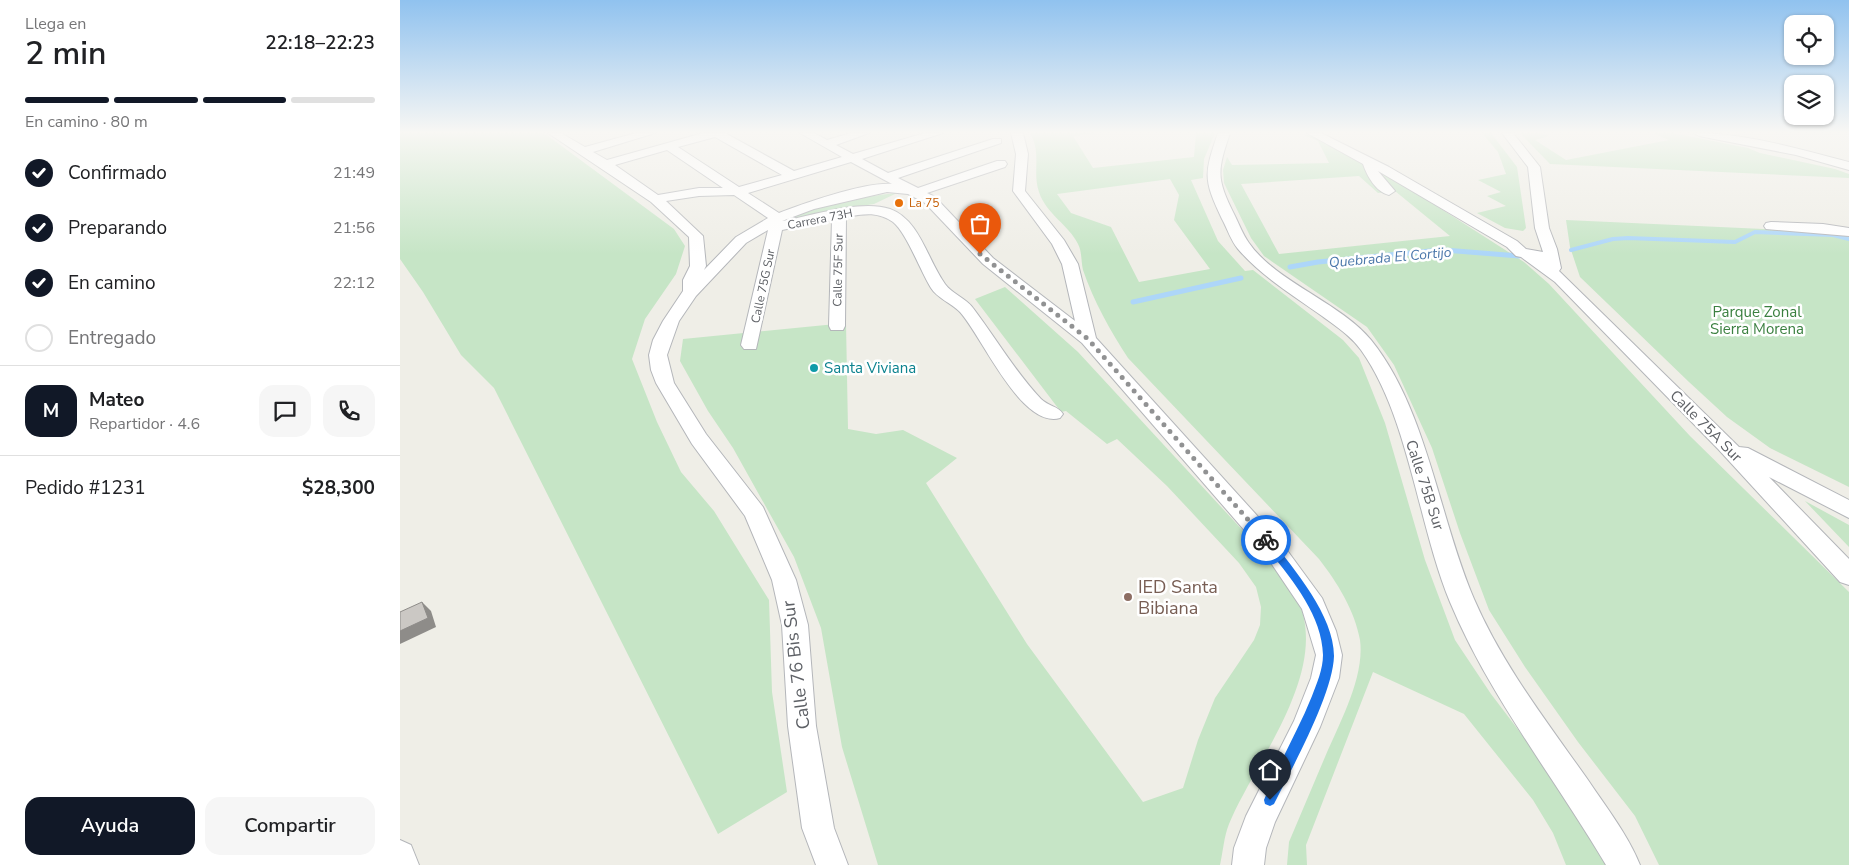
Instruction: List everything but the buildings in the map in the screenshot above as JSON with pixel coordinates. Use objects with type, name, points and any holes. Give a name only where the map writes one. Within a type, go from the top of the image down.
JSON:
[{"type":"street","points":[[619,173],[656,199],[696,236],[698,266],[691,280],[690,293]]},
{"type":"street","points":[[712,173],[740,191],[772,224]]},
{"type":"street","points":[[788,173],[793,176]]},
{"type":"street","points":[[656,199],[699,192],[740,191],[802,173]]},
{"type":"street","points":[[880,173],[916,191],[938,206],[966,240],[988,261],[1088,339],[1273,548],[1313,605],[1323,631],[1329,655],[1325,678],[1306,727],[1262,816],[1250,848],[1248,865]]},
{"type":"street","points":[[887,177],[898,173]]},
{"type":"street","points":[[690,293],[741,240],[809,206],[887,188],[916,191],[972,173]]},
{"type":"street","points":[[1020,173],[1019,191],[1059,243],[1070,264],[1088,339]]},
{"type":"street","name":"Calle 75B Sur","points":[[1213,173],[1217,194],[1239,239],[1252,257],[1356,333],[1368,346],[1381,366],[1406,427],[1455,579],[1469,616],[1488,655],[1594,813],[1624,865]]},
{"type":"street","points":[[1372,173],[1389,191]]},
{"type":"street","name":"Calle 75A Sur","points":[[1389,173],[1481,226],[1523,243],[1726,445],[1849,575]]},
{"type":"street","name":"Calle 75A Sur","points":[[1535,173],[1542,228],[1551,264],[1560,279]]},
{"type":"street","name":"Carrera 73H","points":[[772,224],[876,209],[888,213],[904,224],[939,288],[966,309],[1005,366],[1036,405],[1053,414]]},
{"type":"street","name":"Calle 75F Sur","points":[[837,326],[839,214]]},
{"type":"street","name":"Calle 75G Sur","points":[[750,345],[772,224]]},
{"type":"street","points":[[1771,226],[1823,228],[1849,232]]},
{"type":"street","points":[[1542,228],[1523,243],[1540,256],[1548,250]]},
{"type":"street","name":"Calle 76 Bis Sur","points":[[690,293],[671,321],[662,340],[658,355],[660,370],[665,383],[699,439],[755,513],[784,580],[795,625],[802,726],[818,828],[832,865]]},
{"type":"street","points":[[1726,445],[1849,510]]},
{"type":"street","points":[[400,856],[403,865]]},
{"type":"green space","points":[[400,173],[599,173],[674,229],[685,246],[676,274],[645,319],[632,359],[657,422],[681,472],[714,511],[769,600],[772,692],[787,792],[718,834],[494,388],[461,355],[423,292],[400,259]]},
{"type":"green space","points":[[1036,173],[1203,173],[1203,178],[1191,180],[1218,241],[1245,271],[1253,270],[1343,340],[1359,358],[1385,423],[1425,560],[1455,640],[1491,694],[1554,777],[1607,865],[1566,865],[1553,833],[1533,800],[1464,714],[1373,672],[1306,845],[1307,865],[1287,865],[1289,842],[1355,685],[1361,654],[1358,629],[1354,618],[1339,587],[1319,559],[1128,358],[1109,327],[1092,293],[1083,270],[1078,244],[1042,200]],"holes":[[[1170,179],[1179,195],[1174,220],[1210,269],[1139,282],[1111,227],[1071,213],[1057,194]]]},
{"type":"green space","points":[[1223,173],[1386,173],[1524,262],[1549,284],[1690,436],[1849,592],[1849,865],[1659,865],[1635,816],[1578,742],[1525,667],[1489,610],[1460,533],[1432,448],[1394,365],[1367,327],[1264,256],[1251,238],[1224,183]],"holes":[[[1359,176],[1378,193],[1395,191],[1450,236],[1279,254],[1241,184]]]},
{"type":"green space","points":[[1518,173],[1526,228],[1523,231],[1505,228],[1477,213],[1506,206],[1487,196],[1501,192],[1478,180]]},
{"type":"green space","points":[[1750,173],[1847,173],[1849,178]]},
{"type":"green space","points":[[897,193],[874,204],[840,209],[774,225],[834,204],[865,197]]},
{"type":"green space","name":"Parque Zonal Sierra Morena","points":[[1566,220],[1830,232],[1849,237],[1849,487],[1770,448],[1727,417],[1689,382],[1580,277],[1570,247]]},
{"type":"green space","points":[[1005,287],[1078,352],[1271,561],[1297,598],[1305,626],[1305,655],[1298,685],[1286,714],[1229,824],[1220,865],[878,865],[842,747],[821,628],[794,557],[733,448],[708,411],[680,361],[683,339],[846,323],[848,429],[876,434],[903,430],[957,458],[926,483],[1027,644],[1143,802],[1183,788],[1198,740],[1215,698],[1254,640],[1260,625],[1261,607],[1256,587],[1239,563],[1167,486],[1117,439],[1107,444],[1066,411],[1061,412],[975,299]]},
{"type":"green space","points":[[1805,501],[1849,525],[1849,547]]},
{"type":"waterway","name":"Quebrada El Cortijo","points":[[1571,250],[1613,239],[1628,238],[1735,242],[1755,232],[1833,235],[1849,239]]},
{"type":"waterway","name":"Quebrada El Cortijo","points":[[1430,251],[1440,250]]},
{"type":"waterway","name":"Quebrada El Cortijo","points":[[1444,250],[1456,251]]},
{"type":"waterway","name":"Quebrada El Cortijo","points":[[1290,267],[1318,262],[1430,251]]},
{"type":"waterway","name":"Quebrada El Cortijo","points":[[1430,251],[1456,251]]},
{"type":"waterway","name":"Quebrada El Cortijo","points":[[1456,251],[1519,256]]},
{"type":"waterway","name":"Quebrada El Cortijo","points":[[1133,302],[1241,278]]},
{"type":"way so far","points":[[980,254],[1088,339],[1266,540]]},
{"type":"place","name":"La 75","points":[[899,203]]},
{"type":"place","name":"Santa Viviana","points":[[814,368]]},
{"type":"place","name":"IED Santa Bibiana","points":[[1128,597]]},
{"type":"route","points":[[1266,540],[1297,580],[1313,605],[1323,631],[1329,655],[1325,678],[1306,727],[1270,800]]}]
